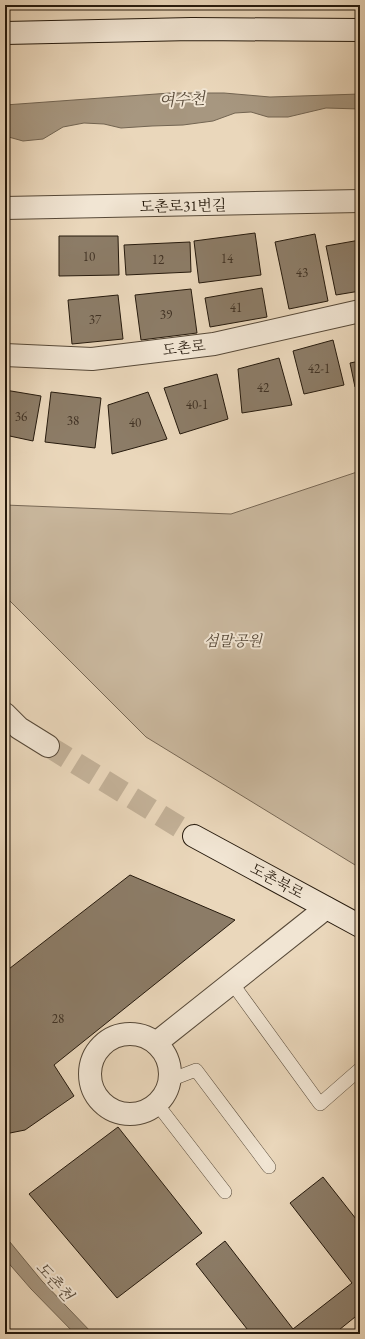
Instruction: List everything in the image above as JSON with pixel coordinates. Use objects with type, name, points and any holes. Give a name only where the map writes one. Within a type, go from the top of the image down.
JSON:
[{"type":"street","points":[[5,33],[192,29],[360,30]]},
{"type":"street","name":"도촌로31번길","points":[[5,208],[360,201]]},
{"type":"street","name":"도촌로","points":[[5,354],[92,359],[207,345],[360,311]]},
{"type":"street","points":[[5,714],[19,728],[48,746]]},
{"type":"street","name":"도촌북로","points":[[194,836],[360,926]]},
{"type":"street","points":[[156,1043],[326,908]]},
{"type":"street","points":[[132,1033],[145,1036],[156,1043],[165,1053],[170,1066],[170,1080],[166,1093],[158,1104],[146,1111],[133,1114],[119,1113],[107,1107],[98,1098],[92,1086],[89,1074],[91,1061],[97,1049],[107,1040],[119,1034],[132,1033]]},
{"type":"lane","points":[[232,983],[320,1104],[360,1069]]},
{"type":"lane","points":[[170,1080],[196,1070],[268,1167]]},
{"type":"lane","points":[[158,1104],[225,1192]]},
{"type":"green space","name":"섬말공원","points":[[360,471],[360,868],[146,737],[5,596],[5,505],[231,514]]},
{"type":"water","name":"여수천","points":[[170,93],[224,93],[270,97],[360,94],[360,109],[326,108],[288,117],[268,117],[251,112],[235,113],[213,121],[183,125],[121,128],[104,124],[84,123],[63,127],[43,139],[23,141],[5,136],[5,105]]},
{"type":"water","points":[[5,1236],[42,1281],[93,1334],[75,1334],[31,1289],[5,1259]]},
{"type":"building","points":[[255,233],[261,275],[199,283],[194,241]]},
{"type":"building","points":[[315,234],[328,301],[289,309],[275,242]]},
{"type":"building","points":[[59,236],[118,236],[119,275],[59,276]]},
{"type":"building","points":[[360,240],[360,291],[336,295],[326,246]]},
{"type":"building","points":[[190,242],[191,272],[126,275],[124,245]]},
{"type":"building","points":[[262,288],[267,317],[210,327],[205,298]]},
{"type":"building","points":[[191,289],[197,333],[141,340],[135,295]]},
{"type":"building","points":[[118,295],[123,339],[72,344],[68,300]]},
{"type":"building","points":[[333,340],[344,385],[304,394],[293,351]]},
{"type":"building","points":[[279,358],[292,405],[242,413],[238,369]]},
{"type":"building","points":[[360,361],[360,386],[355,387],[350,363]]},
{"type":"building","points":[[217,374],[228,419],[180,434],[164,388]]},
{"type":"building","points":[[5,390],[41,396],[33,441],[5,435]]},
{"type":"building","points":[[51,392],[101,398],[95,448],[45,442]]},
{"type":"building","points":[[148,392],[167,439],[112,454],[108,405]]},
{"type":"building","points":[[130,875],[235,920],[54,1065],[74,1096],[25,1130],[5,1134],[5,972]]},
{"type":"building","points":[[118,1127],[202,1233],[117,1298],[29,1194]]},
{"type":"building","points":[[323,1177],[360,1224],[360,1313],[334,1334],[251,1334],[196,1264],[225,1241],[293,1329],[352,1283],[290,1203]]},
{"type":"tunnel","points":[[48,746],[194,836]]},
{"type":"water label","name":"도촌천","points":[[55,1281]]}]
